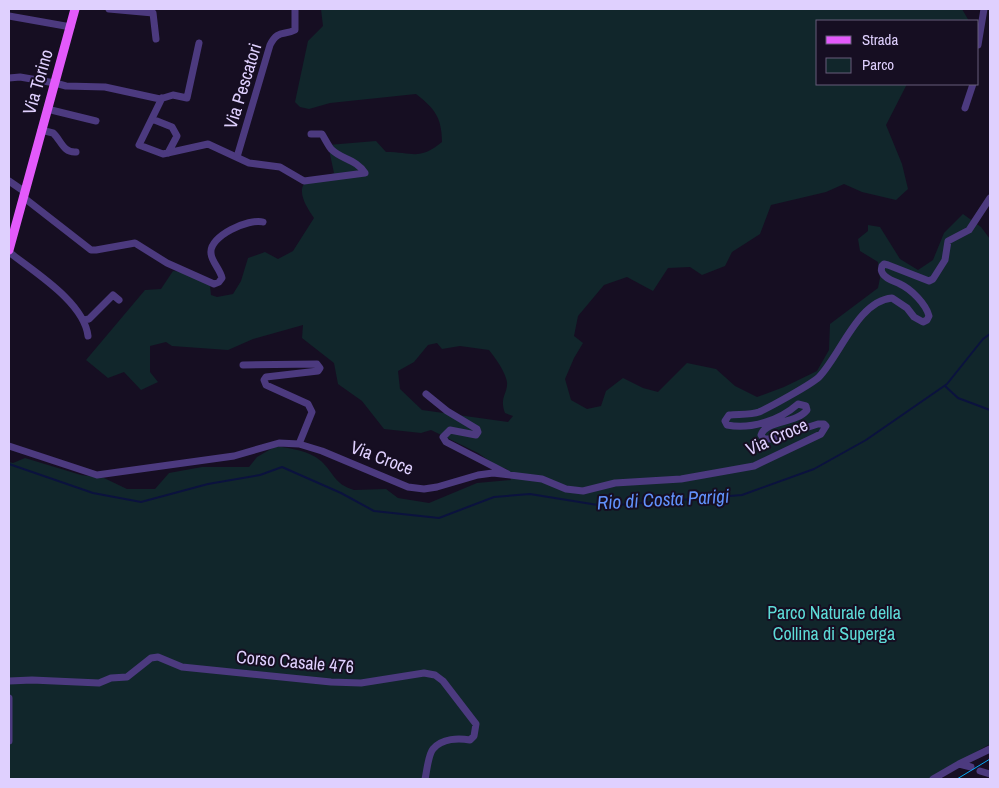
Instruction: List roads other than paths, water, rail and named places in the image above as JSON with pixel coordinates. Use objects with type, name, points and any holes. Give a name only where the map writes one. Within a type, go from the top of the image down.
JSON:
[{"type":"main road","name":"Via Torino","points":[[9,251],[76,9]]},
{"type":"street","points":[[109,9],[153,12],[156,39]]},
{"type":"street","name":"Via Pescatori","points":[[162,98],[139,145],[163,154],[208,144],[238,157],[270,45],[272,40],[282,33],[295,30],[295,9]]},
{"type":"street","points":[[979,39],[984,9]]},
{"type":"street","points":[[9,16],[71,27]]},
{"type":"street","points":[[9,78],[20,77],[55,82],[66,86],[105,87],[150,97],[162,98],[173,95],[186,98],[198,43]]},
{"type":"street","points":[[965,108],[973,85]]},
{"type":"street","points":[[47,109],[96,122]]},
{"type":"street","points":[[152,119],[172,127],[176,136],[168,153]]},
{"type":"street","points":[[41,130],[53,133],[64,148],[71,152],[76,152]]},
{"type":"street","points":[[238,157],[249,163],[280,167],[304,181],[365,173],[360,164],[343,157],[332,149],[322,134],[311,134]]},
{"type":"street","points":[[9,181],[91,250],[135,242],[167,263],[214,284],[222,278],[220,270],[211,256],[210,251],[213,243],[241,224],[258,220],[264,222]]},
{"type":"street","name":"Via Croce","points":[[9,446],[98,475],[234,456],[279,443],[299,444],[322,451],[408,487],[424,489],[478,475],[493,474],[542,479],[566,488],[584,491],[615,483],[681,478],[754,466],[821,434],[825,429],[824,424],[809,426],[771,439],[764,439],[761,435],[763,430],[767,427],[796,419],[806,413],[806,406],[798,404],[783,415],[755,425],[727,425],[725,421],[729,415],[758,413],[818,378],[835,358],[862,316],[884,299],[892,298],[907,308],[920,321],[927,320],[928,313],[918,299],[902,284],[887,278],[883,274],[882,266],[884,264],[888,265],[930,281],[945,260],[948,241],[969,230],[990,198]]},
{"type":"street","points":[[9,251],[73,304],[84,320],[88,336]]},
{"type":"street","points":[[84,320],[89,319],[113,295],[119,300]]},
{"type":"street","points":[[243,365],[317,364],[320,368],[318,371],[266,377],[264,380],[266,385],[308,404],[311,408],[312,412],[299,444]]},
{"type":"street","points":[[426,394],[447,411],[477,429],[476,435],[450,430],[443,436],[446,442],[510,476]]},
{"type":"street","name":"Corso Casale 476","points":[[9,681],[32,680],[99,684],[111,678],[127,677],[151,658],[158,657],[182,667],[331,682],[361,683],[424,673],[435,675],[444,681],[476,724],[474,736],[470,740],[455,738],[438,745],[432,750],[425,779]]},
{"type":"street","points":[[9,698],[9,741]]},
{"type":"street","points":[[933,779],[990,749]]},
{"type":"street","points":[[959,764],[971,767]]},
{"type":"street","points":[[980,771],[990,774]]},
{"type":"waterway","name":"Rio di Costa Parigi","points":[[9,464],[93,493],[141,502],[208,484],[260,475],[282,467],[341,493],[374,511],[439,518],[494,497],[530,494],[604,506],[742,495],[814,469],[866,440],[947,384],[983,339],[990,334]]},
{"type":"waterway","points":[[945,386],[958,398],[990,410]]},
{"type":"tram line","points":[[957,779],[990,759]]},
{"type":"park label","name":"Parco Naturale della Collina di Superga","points":[[834,623]]}]
